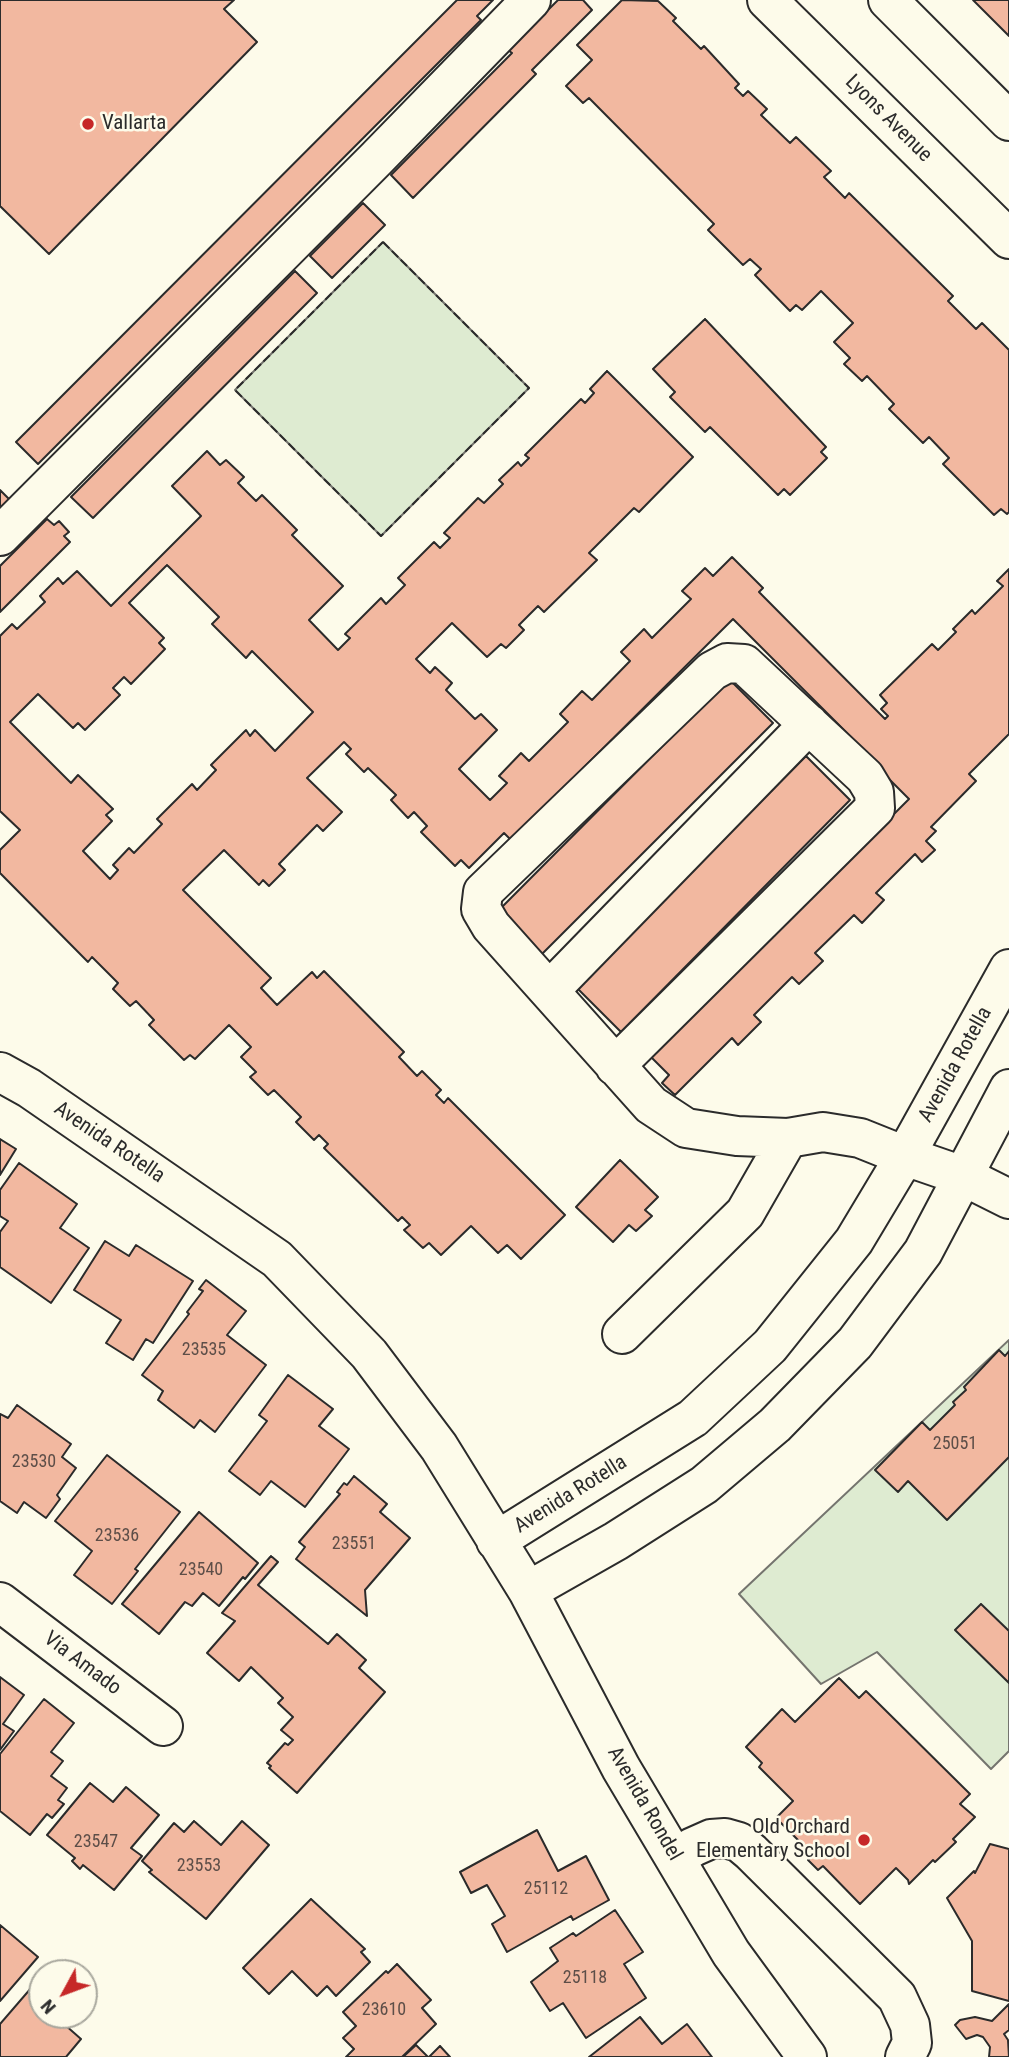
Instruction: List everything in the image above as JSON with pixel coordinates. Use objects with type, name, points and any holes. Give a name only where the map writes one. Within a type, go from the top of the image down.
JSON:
[{"type":"street","points":[[0,536],[531,0]]},
{"type":"street","name":"Lyons Avenue","points":[[767,0],[1009,239]]},
{"type":"street","points":[[888,0],[1009,121]]},
{"type":"street","points":[[615,1066],[875,807],[874,792],[865,777],[744,664],[727,663],[712,671],[483,892],[481,908],[491,926],[615,1066],[651,1105],[686,1128],[737,1136],[788,1138],[823,1132],[860,1138],[963,1176],[1009,1199]]},
{"type":"street","points":[[549,991],[809,724]]},
{"type":"street","name":"Avenida Rotella","points":[[0,1072],[29,1088],[277,1259],[369,1354],[439,1447],[496,1541],[693,1418],[771,1346],[854,1241],[905,1156],[1009,969]]},
{"type":"street","points":[[528,1591],[704,1485],[775,1425],[855,1343],[923,1252],[1009,1089]]},
{"type":"street","points":[[622,1334],[745,1213],[788,1138]]},
{"type":"street","name":"Avenida Rondel","points":[[496,1541],[528,1591],[621,1768],[731,1952],[807,2057]]},
{"type":"street","name":"Via Amado","points":[[0,1602],[163,1726]]},
{"type":"street","points":[[675,1858],[711,1839],[725,1838],[739,1842],[751,1852],[897,1997],[910,2025],[912,2043],[905,2057]]},
{"type":"green space","points":[[383,242],[529,388],[381,536],[235,390]]},
{"type":"green space","points":[[1009,1340],[1009,1751],[991,1769],[877,1652],[821,1684],[739,1594]]},
{"type":"building","name":"Vallarta","points":[[0,0],[234,0],[224,9],[257,42],[49,254],[0,206]]},
{"type":"building","points":[[457,0],[493,0],[477,16],[481,20],[38,464],[16,442]]},
{"type":"building","points":[[558,0],[583,0],[592,10],[532,70],[536,74],[413,198],[391,175],[512,53],[508,50]]},
{"type":"building","points":[[622,0],[658,1],[676,18],[673,21],[701,49],[704,46],[739,84],[735,88],[743,96],[748,91],[767,109],[761,115],[790,143],[796,137],[831,171],[824,177],[845,198],[849,193],[953,296],[948,301],[976,329],[982,323],[1009,350],[1007,514],[1001,509],[994,515],[943,464],[949,458],[929,437],[923,443],[889,409],[894,404],[867,376],[862,381],[844,364],[850,358],[834,342],[853,323],[821,291],[802,310],[796,305],[790,311],[755,275],[761,269],[750,259],[743,265],[708,230],[714,224],[589,98],[583,103],[566,86],[592,60],[577,45]]},
{"type":"building","points":[[973,0],[1009,0],[1009,36]]},
{"type":"building","points":[[363,203],[385,225],[332,278],[310,256]]},
{"type":"building","points":[[295,271],[317,293],[93,518],[71,497]]},
{"type":"building","points":[[705,319],[826,447],[821,452],[827,458],[790,495],[784,489],[778,495],[710,427],[705,432],[670,397],[675,392],[653,369]]},
{"type":"building","points":[[607,371],[693,457],[639,512],[634,508],[589,553],[597,560],[544,612],[538,606],[519,625],[524,630],[506,648],[501,644],[487,657],[452,623],[416,659],[430,673],[435,667],[452,683],[446,690],[475,719],[481,714],[497,730],[459,769],[490,800],[507,783],[499,776],[521,753],[529,761],[568,722],[560,714],[582,691],[592,700],[630,661],[621,652],[644,629],[652,638],[691,599],[682,591],[705,568],[713,576],[732,557],[763,588],[759,592],[885,719],[888,716],[881,709],[887,703],[880,695],[932,644],[938,650],[956,632],[953,629],[972,610],[975,614],[1003,586],[997,581],[1009,569],[1009,734],[969,774],[976,781],[931,827],[936,831],[926,841],[935,850],[922,862],[915,854],[876,893],[884,900],[862,923],[854,915],[815,953],[823,961],[799,984],[792,977],[754,1015],[761,1022],[738,1045],[732,1038],[675,1095],[662,1083],[669,1075],[651,1057],[909,799],[733,619],[511,840],[504,833],[469,868],[461,860],[455,866],[421,832],[427,826],[414,812],[408,818],[391,800],[396,795],[368,768],[364,772],[346,754],[351,749],[344,742],[307,778],[342,812],[323,831],[317,825],[279,864],[285,870],[269,886],[263,880],[259,885],[224,850],[183,890],[271,978],[261,988],[277,1005],[312,972],[317,978],[324,971],[404,1052],[399,1057],[417,1076],[422,1071],[441,1090],[436,1095],[444,1103],[448,1098],[565,1215],[521,1259],[507,1245],[498,1253],[471,1226],[441,1255],[429,1243],[423,1248],[404,1230],[410,1225],[402,1217],[398,1221],[324,1148],[328,1144],[319,1135],[314,1140],[296,1122],[301,1117],[274,1090],[268,1095],[250,1077],[256,1072],[241,1057],[251,1047],[229,1025],[195,1059],[190,1055],[184,1060],[149,1025],[154,1020],[136,1001],[130,1006],[113,989],[118,983],[92,957],[88,962],[0,873],[0,850],[20,830],[0,811],[0,636],[12,624],[17,629],[45,602],[40,596],[58,578],[63,584],[77,571],[111,606],[201,516],[172,486],[207,451],[220,465],[226,460],[244,477],[238,483],[256,501],[262,495],[297,530],[292,535],[343,586],[309,620],[338,650],[350,638],[345,634],[381,598],[386,604],[405,585],[398,578],[434,542],[440,548],[450,538],[444,533],[478,498],[484,503],[503,484],[499,480],[518,462],[521,466],[529,458],[525,455],[581,399],[585,403],[594,393],[590,389]],"holes":[[[167,565],[219,617],[212,624],[246,658],[252,651],[313,712],[275,751],[255,730],[250,736],[246,730],[211,765],[216,770],[197,790],[192,784],[157,819],[162,824],[134,853],[129,848],[113,865],[118,870],[110,879],[83,851],[112,821],[106,815],[113,809],[78,775],[71,783],[10,722],[38,694],[73,728],[78,723],[85,730],[120,695],[113,688],[124,677],[131,684],[165,649],[159,643],[164,638],[129,603]]]},
{"type":"building","points":[[0,490],[10,500],[0,510]]},
{"type":"building","points":[[47,519],[54,525],[59,521],[69,532],[64,536],[70,542],[0,612],[0,566]]},
{"type":"building","points":[[729,679],[773,723],[542,954],[499,910]]},
{"type":"building","points":[[806,756],[850,800],[621,1032],[576,987]]},
{"type":"building","points":[[0,1139],[16,1149],[0,1175]]},
{"type":"building","points":[[620,1160],[658,1197],[645,1210],[652,1216],[636,1231],[629,1225],[613,1242],[576,1207]]},
{"type":"building","points":[[19,1163],[77,1204],[60,1228],[89,1248],[51,1303],[0,1267],[0,1232],[8,1221],[0,1216],[0,1190]]},
{"type":"building","points":[[105,1241],[129,1256],[136,1245],[193,1281],[153,1343],[146,1339],[133,1360],[106,1343],[121,1320],[74,1290]]},
{"type":"building","points":[[206,1280],[246,1311],[227,1335],[266,1365],[215,1432],[200,1420],[194,1428],[158,1400],[163,1391],[142,1375],[189,1314],[187,1312],[203,1291],[199,1289]]},
{"type":"building","points":[[999,1350],[1005,1356],[1009,1351],[1009,1457],[947,1520],[908,1481],[898,1492],[875,1470],[922,1422],[930,1430],[955,1405],[953,1402],[966,1390],[964,1387]]},
{"type":"building","points":[[288,1375],[333,1409],[319,1426],[349,1449],[305,1507],[271,1481],[260,1495],[229,1471],[267,1421],[259,1415]]},
{"type":"building","points":[[17,1405],[71,1444],[62,1457],[76,1468],[57,1495],[60,1499],[46,1518],[24,1502],[17,1513],[0,1501],[0,1414],[8,1418]]},
{"type":"building","points":[[107,1455],[180,1512],[135,1569],[138,1571],[112,1604],[74,1575],[92,1551],[55,1521]]},
{"type":"building","points":[[354,1476],[387,1504],[380,1512],[410,1538],[365,1590],[367,1616],[296,1559],[305,1547],[299,1542],[340,1494],[337,1492],[344,1483],[347,1485]]},
{"type":"building","points":[[199,1512],[258,1563],[219,1606],[203,1593],[192,1606],[185,1602],[159,1634],[122,1604]]},
{"type":"building","points":[[271,1556],[278,1562],[258,1585],[328,1644],[337,1634],[366,1660],[359,1668],[385,1692],[297,1793],[269,1768],[271,1766],[267,1763],[285,1743],[288,1745],[293,1740],[281,1730],[293,1717],[278,1703],[283,1698],[251,1667],[239,1681],[207,1653],[235,1621],[222,1613]]},
{"type":"building","points":[[981,1604],[1009,1631],[1009,1683],[955,1630]]},
{"type":"building","points":[[0,1677],[24,1695],[3,1724],[14,1731],[0,1750]]},
{"type":"building","points":[[839,1678],[859,1698],[866,1691],[970,1794],[960,1804],[975,1817],[953,1839],[956,1842],[909,1884],[896,1868],[860,1904],[823,1866],[818,1870],[808,1860],[813,1855],[776,1818],[793,1801],[759,1767],[762,1763],[746,1747],[782,1709],[795,1722]]},
{"type":"building","points":[[44,1699],[74,1723],[51,1752],[63,1761],[51,1776],[67,1788],[58,1800],[64,1804],[52,1818],[47,1814],[30,1835],[0,1811],[0,1754]]},
{"type":"building","points":[[90,1783],[113,1802],[126,1787],[159,1815],[131,1848],[142,1856],[114,1890],[83,1865],[80,1869],[72,1861],[75,1858],[47,1835]]},
{"type":"building","points":[[194,1821],[221,1845],[242,1821],[269,1845],[206,1919],[149,1872],[152,1870],[142,1861],[174,1823],[184,1832]]},
{"type":"building","points":[[537,1830],[558,1871],[586,1856],[609,1900],[573,1920],[571,1916],[507,1952],[492,1924],[505,1916],[487,1885],[471,1893],[460,1872]]},
{"type":"building","points":[[990,1844],[1009,1849],[1009,2001],[972,1991],[972,1941],[947,1898],[974,1871],[975,1873]]},
{"type":"building","points":[[311,1899],[365,1949],[361,1952],[370,1962],[336,1996],[327,1986],[317,1996],[292,1971],[269,1994],[243,1968]]},
{"type":"building","points":[[615,1910],[643,1952],[624,1964],[646,1998],[586,2038],[563,2003],[550,2011],[531,1982],[558,1961],[550,1948],[573,1933],[576,1936]]},
{"type":"building","points":[[0,1925],[38,1957],[28,1959],[28,1969],[0,2001]]},
{"type":"building","points":[[397,1964],[431,2000],[422,2008],[436,2024],[402,2057],[346,2057],[354,2049],[343,2038],[356,2026],[343,2012]]},
{"type":"building","points":[[28,1992],[28,2029],[70,2029],[81,2039],[66,2057],[0,2057],[0,2024]]},
{"type":"building","points":[[1009,2004],[1009,2030],[1004,2034],[1008,2040],[1009,2057],[989,2057],[990,2047],[983,2037],[977,2035],[966,2039],[955,2025],[960,2020],[975,2017],[992,2021]]},
{"type":"building","points":[[640,2017],[662,2044],[687,2024],[712,2057],[589,2057]]},
{"type":"building","points":[[416,2045],[428,2057],[403,2057]]},
{"type":"building","points":[[440,2046],[450,2057],[429,2057]]},
{"type":"fence","points":[[383,242],[529,388],[381,536],[235,390],[383,242]]},
{"type":"place","name":"Vallarta","points":[[88,124]]},
{"type":"place","name":"Old Orchard Elementary School","points":[[864,1840]]}]
